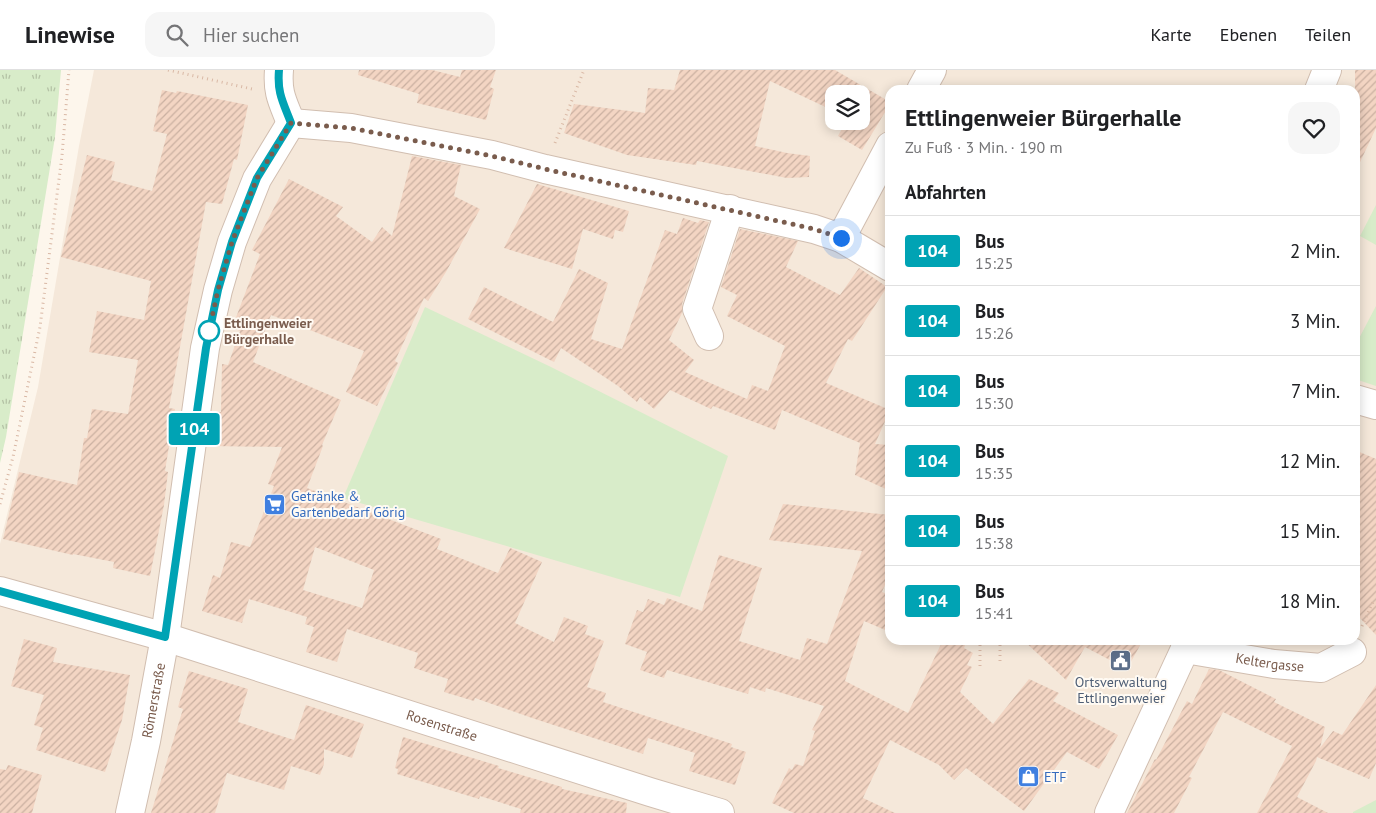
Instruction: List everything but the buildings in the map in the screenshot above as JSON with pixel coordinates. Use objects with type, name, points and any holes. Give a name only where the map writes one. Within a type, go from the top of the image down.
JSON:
[{"type":"street","points":[[924,85],[932,70]]},
{"type":"street","points":[[1321,85],[1327,70]]},
{"type":"street","points":[[280,83],[291,123],[351,128],[492,156],[730,209],[814,229],[841,238],[885,264]]},
{"type":"street","name":"Römerstraße","points":[[130,813],[146,741],[165,637],[206,348],[218,290],[232,242],[257,178],[291,123]]},
{"type":"street","points":[[841,238],[885,155]]},
{"type":"street","points":[[708,336],[697,309],[730,209]]},
{"type":"street","points":[[1360,400],[1376,405]]},
{"type":"street","name":"Rosenstraße","points":[[0,591],[165,637],[720,813]]},
{"type":"street","points":[[1109,813],[1186,645]]},
{"type":"street","name":"Keltergasse","points":[[1190,645],[1274,664],[1321,668],[1352,652]]},
{"type":"path","points":[[0,504],[13,457],[40,327],[62,156],[69,70]]},
{"type":"path","points":[[168,70],[280,83]]},
{"type":"path","points":[[545,169],[584,70]]},
{"type":"path","points":[[980,645],[980,667]]},
{"type":"path","points":[[1000,645],[1000,665]]},
{"type":"shaded area","points":[[94,70],[1376,70],[1376,813],[0,813],[0,544],[38,387],[79,146]]},
{"type":"green space","points":[[0,70],[61,70],[55,137],[6,437],[0,463]]},
{"type":"green space","points":[[1376,205],[1376,245],[1360,236]]},
{"type":"green space","points":[[1376,306],[1376,386],[1360,381],[1360,336]]},
{"type":"green space","points":[[425,307],[551,367],[728,456],[680,597],[343,498]]},
{"type":"green space","points":[[1376,800],[1376,813],[1353,813],[1353,812]]},
{"type":"bus line","name":"104","points":[[0,591],[165,637],[206,348],[218,290],[232,242],[257,178],[291,123],[280,96],[278,84],[279,70]]},
{"type":"place","name":"Ettlingenweier Bürgerhalle","points":[[209,331]]},
{"type":"place","name":"Getränke & Gartenbedarf Görig","points":[[275,504]]},
{"type":"place","name":"Ortsverwaltung Ettlingenweier","points":[[1121,660]]},
{"type":"place","name":"ETF","points":[[1028,777]]},
{"type":"route","points":[[209,331],[218,290],[232,242],[257,178],[291,123],[351,128],[492,156],[730,209],[814,229],[841,238]]}]
